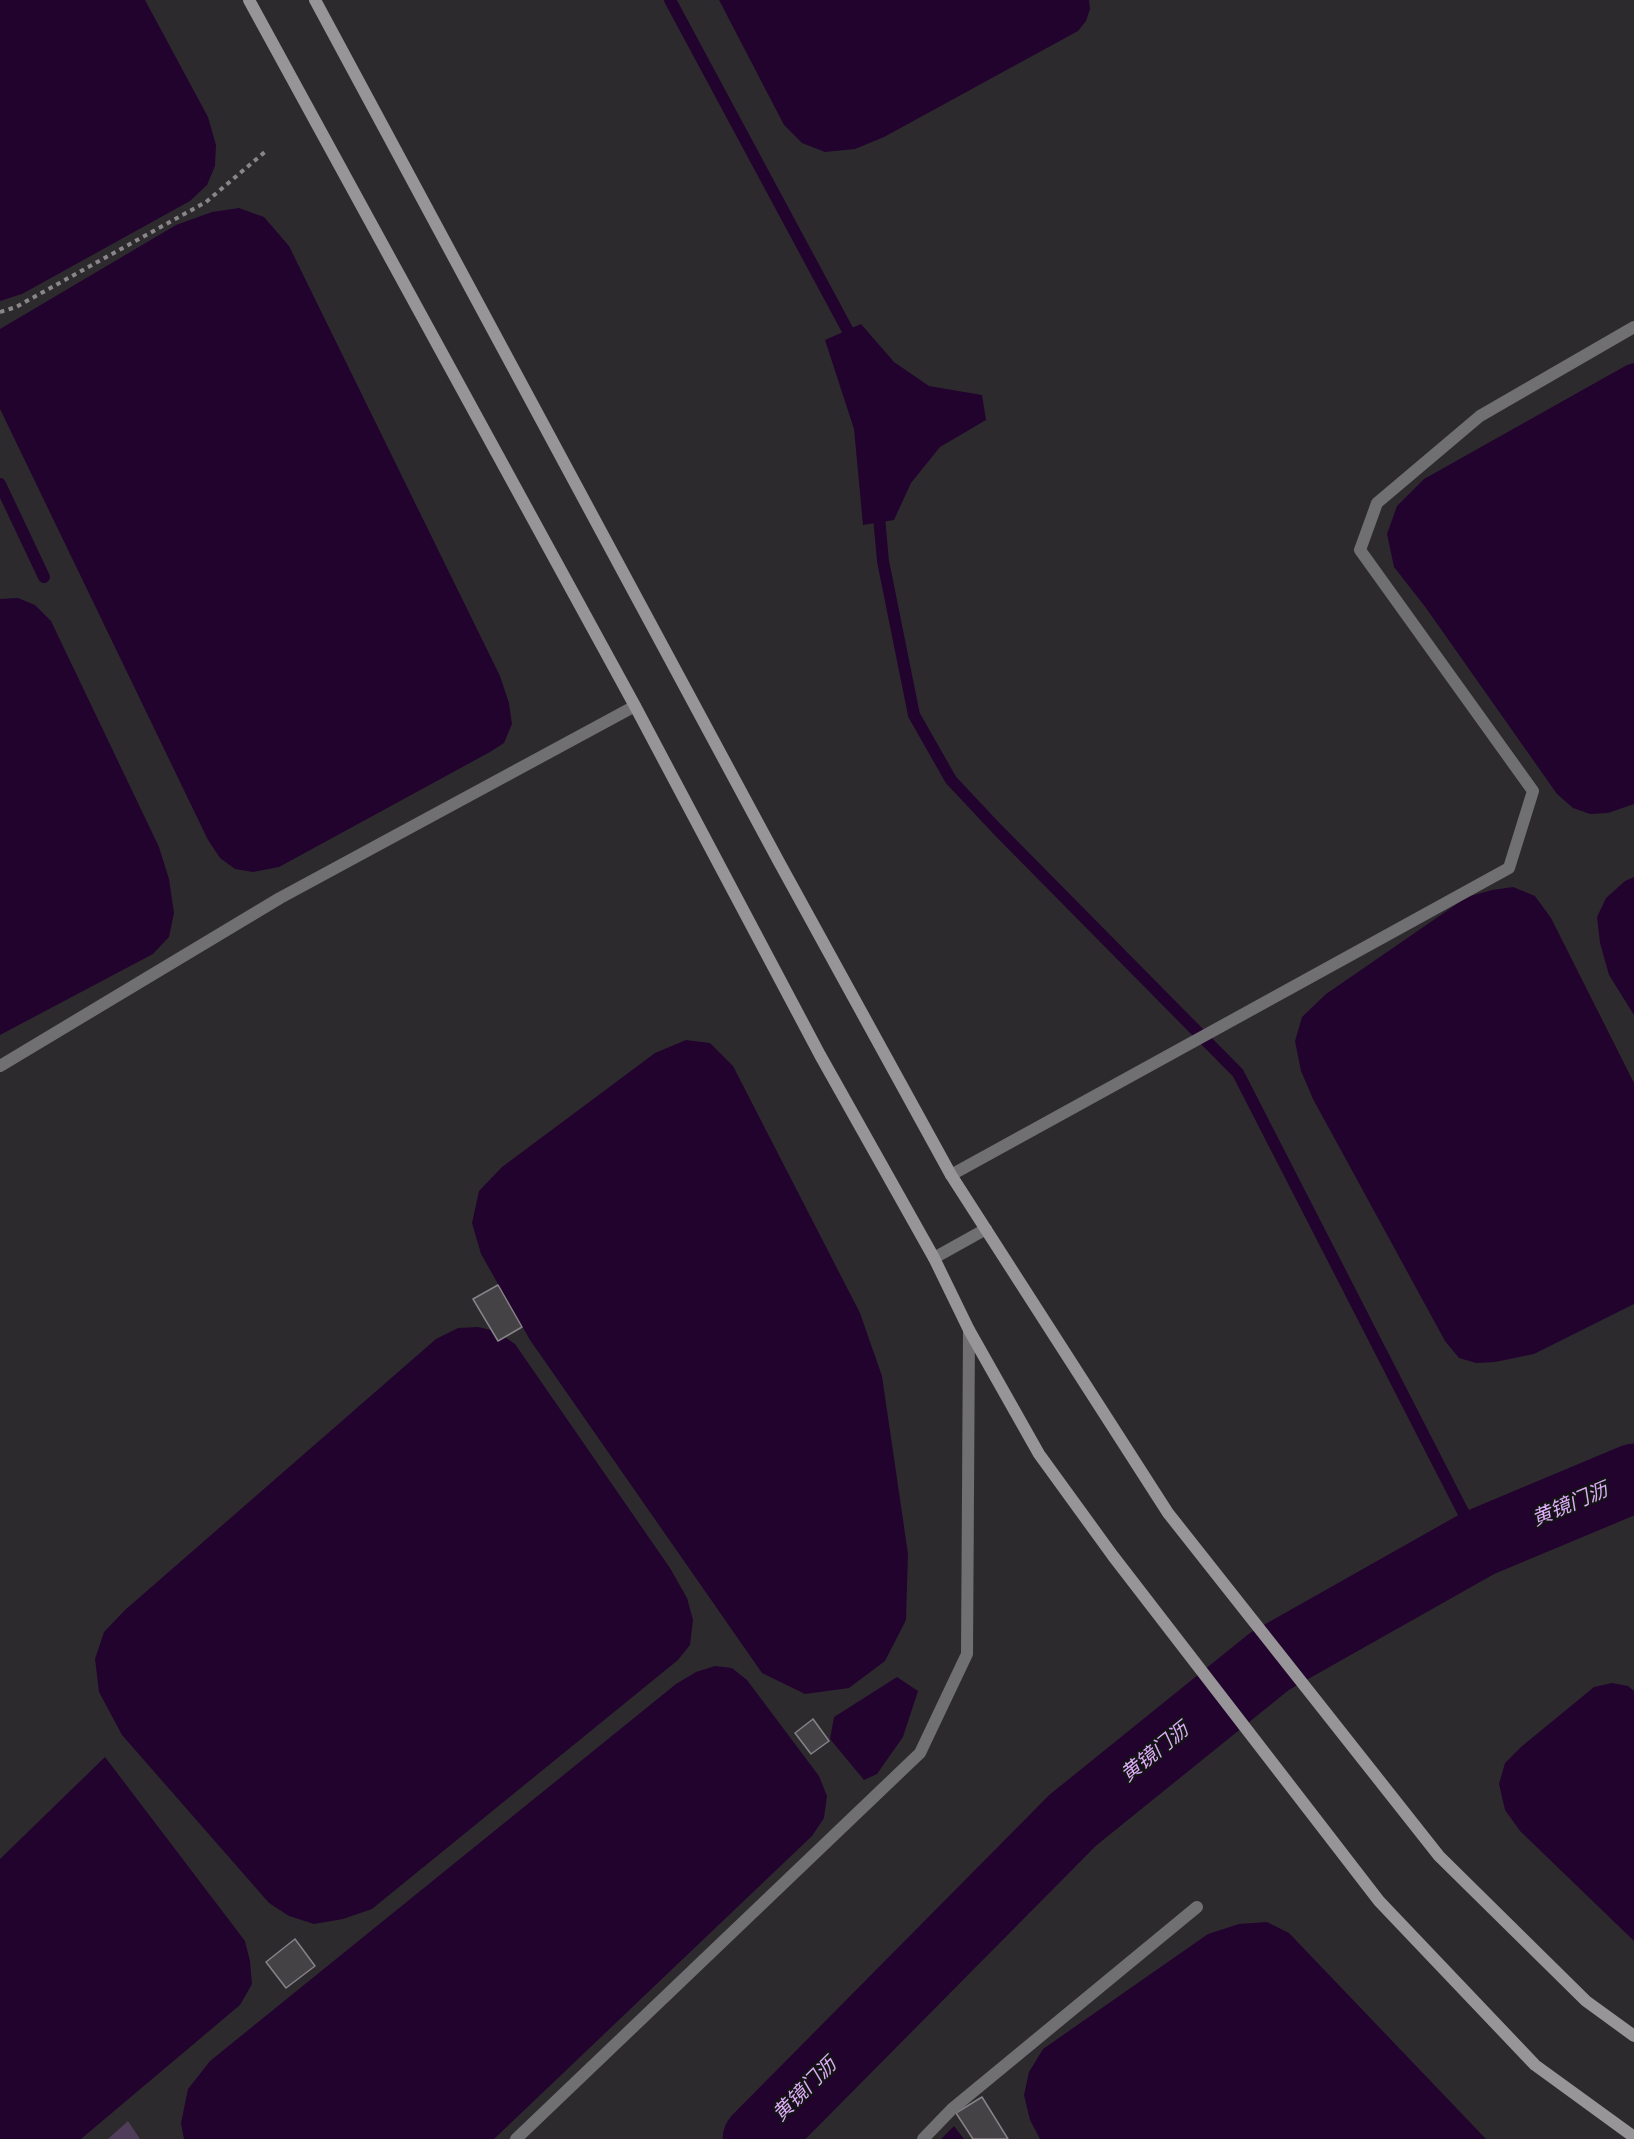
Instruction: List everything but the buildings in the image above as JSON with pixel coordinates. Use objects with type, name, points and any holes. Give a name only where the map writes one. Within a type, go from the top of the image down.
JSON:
[{"type":"main road","points":[[249,0],[635,706],[820,1055],[934,1258],[969,1329],[1039,1454],[1113,1556],[1379,1901],[1535,2065],[1634,2137]]},
{"type":"main road","points":[[315,0],[779,862],[951,1174],[1168,1513],[1439,1856],[1586,2001],[1634,2036]]},
{"type":"lane","points":[[951,1174],[1509,867],[1533,791],[1360,550],[1377,503],[1480,416],[1634,327]]},
{"type":"lane","points":[[0,1066],[280,898],[635,706]]},
{"type":"lane","points":[[934,1258],[986,1229]]},
{"type":"lane","points":[[516,2139],[920,1753],[967,1654],[969,1329]]},
{"type":"lane","points":[[923,2139],[952,2109],[1197,1907]]},
{"type":"path","points":[[0,312],[16,306],[206,202],[266,151]]},
{"type":"shaded area","points":[[0,0],[145,0],[208,117],[216,145],[215,166],[207,185],[190,201],[22,294],[0,301]]},
{"type":"shaded area","points":[[719,0],[1089,0],[1090,9],[1086,21],[1078,31],[884,137],[855,149],[825,152],[802,143],[784,125]]},
{"type":"shaded area","points":[[239,208],[264,217],[289,246],[500,676],[509,703],[512,724],[504,743],[490,752],[279,867],[253,872],[235,869],[220,858],[208,840],[0,409],[0,329],[176,225],[212,212]]},
{"type":"shaded area","points":[[861,324],[894,362],[929,386],[982,395],[986,420],[940,447],[911,483],[894,520],[863,525],[854,429],[825,340]]},
{"type":"shaded area","points":[[1634,363],[1634,804],[1608,813],[1590,814],[1573,808],[1557,794],[1426,608],[1394,567],[1387,534],[1397,506],[1424,479]]},
{"type":"shaded area","points":[[18,598],[35,605],[51,621],[159,847],[169,879],[174,913],[169,937],[153,954],[0,1035],[0,599]]},
{"type":"shaded area","points":[[1634,877],[1634,1015],[1609,975],[1600,943],[1597,917],[1606,898],[1625,881]]},
{"type":"shaded area","points":[[1513,887],[1535,896],[1551,918],[1634,1083],[1634,1304],[1534,1354],[1495,1362],[1476,1363],[1459,1358],[1445,1341],[1313,1099],[1301,1071],[1295,1041],[1302,1017],[1326,994],[1467,897]]},
{"type":"shaded area","points":[[686,1040],[710,1043],[733,1066],[860,1313],[882,1376],[908,1554],[906,1620],[885,1661],[849,1688],[805,1694],[762,1673],[530,1340],[481,1254],[472,1223],[479,1191],[502,1167],[655,1053]]},
{"type":"shaded area","points":[[478,1327],[496,1331],[515,1344],[670,1568],[687,1598],[693,1620],[690,1645],[678,1660],[372,1909],[343,1919],[314,1924],[289,1916],[269,1903],[122,1735],[99,1692],[95,1659],[104,1632],[125,1610],[436,1339],[458,1328]]},
{"type":"shaded area","points":[[715,1666],[732,1668],[747,1680],[819,1776],[827,1796],[824,1818],[812,1836],[494,2139],[184,2139],[181,2123],[188,2089],[210,2061],[676,1684],[696,1672]]},
{"type":"shaded area","points":[[897,1677],[918,1691],[903,1737],[877,1774],[864,1780],[830,1739],[834,1717]]},
{"type":"shaded area","points":[[1612,1683],[1628,1686],[1634,1691],[1634,1941],[1520,1831],[1505,1810],[1499,1784],[1505,1763],[1521,1747],[1594,1687]]},
{"type":"shaded area","points":[[105,1757],[245,1941],[252,1984],[240,2005],[81,2139],[0,2139],[0,1859]]},
{"type":"shaded area","points":[[1267,1922],[1289,1933],[1486,2139],[1040,2139],[1030,2120],[1024,2095],[1029,2072],[1043,2049],[1208,1934],[1239,1924]]},
{"type":"shaded area","points":[[128,2121],[140,2139],[108,2139]]},
{"type":"shaded area","points":[[954,2126],[964,2139],[941,2139]]},
{"type":"waterway","points":[[670,0],[855,344]]},
{"type":"waterway","points":[[0,484],[44,577]]},
{"type":"waterway","points":[[878,506],[883,561],[914,715],[951,780],[1238,1073],[1479,1543]]},
{"type":"waterway","name":"黄镜门沥","points":[[757,2139],[1073,1820],[1270,1661],[1479,1543],[1634,1478]]}]
